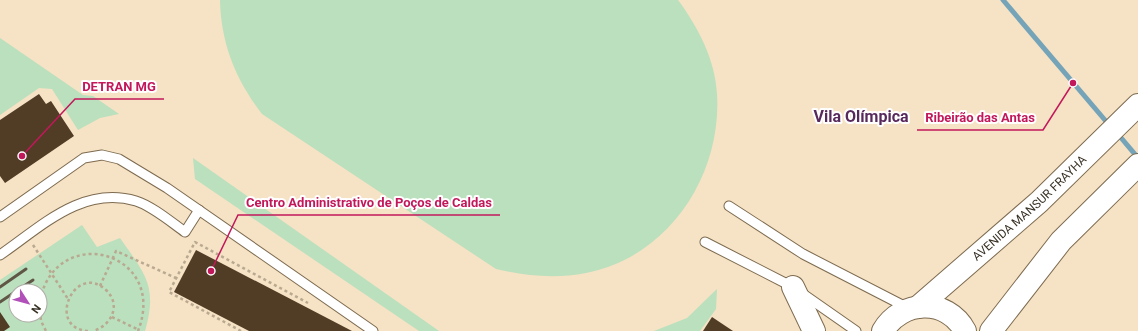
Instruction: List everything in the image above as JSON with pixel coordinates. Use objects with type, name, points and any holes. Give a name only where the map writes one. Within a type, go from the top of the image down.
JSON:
[{"type":"main road","name":"AVENIDA MANSUR FRAYHA","points":[[883,331],[887,324],[898,314],[914,308],[1039,202],[1138,105]]},
{"type":"main road","points":[[990,331],[1061,241],[1138,165]]},
{"type":"main road","points":[[794,287],[814,331]]},
{"type":"main road","points":[[914,308],[927,306],[941,309],[954,317],[965,331]]},
{"type":"lane","points":[[0,217],[84,158],[102,155],[119,159],[199,210],[373,331]]},
{"type":"lane","points":[[0,255],[74,205],[92,198],[112,196],[137,201],[185,232],[199,210]]},
{"type":"lane","points":[[729,206],[804,254],[914,308]]},
{"type":"lane","points":[[705,242],[794,287],[856,331]]},
{"type":"path","points":[[28,236],[68,299]]},
{"type":"path","points":[[241,331],[168,292],[195,242],[312,305]]},
{"type":"path","points":[[100,286],[116,251],[176,278]]},
{"type":"path","points":[[46,283],[52,273],[64,262],[80,255],[97,254],[113,258],[128,266],[138,280],[144,295],[144,313],[139,331],[112,318]]},
{"type":"path","points":[[88,331],[77,328],[71,322],[67,315],[66,307],[68,299],[78,287],[93,284],[106,290],[113,303],[112,318],[107,324],[93,331]]},
{"type":"path","points":[[74,331],[77,328]]},
{"type":"green space","points":[[220,0],[678,0],[699,32],[709,56],[716,81],[716,124],[710,154],[700,182],[684,208],[665,231],[642,250],[616,264],[586,273],[563,276],[529,275],[496,269],[262,114],[245,88],[232,61],[223,32]]},
{"type":"green space","points":[[0,38],[83,95],[93,96],[119,114],[100,118],[78,130],[52,89],[39,88],[0,115]]},
{"type":"green space","points":[[193,158],[439,331],[419,331],[195,179]]},
{"type":"green space","points":[[82,225],[97,247],[120,238],[142,271],[147,281],[149,291],[149,316],[145,331],[4,331],[0,312],[0,280]]},
{"type":"green space","points":[[717,289],[716,309],[700,331],[654,331],[687,318]]},
{"type":"building","points":[[39,94],[46,104],[51,101],[74,136],[5,183],[0,176],[0,120]]},
{"type":"building","points":[[196,250],[352,331],[249,331],[174,292]]},
{"type":"building","points":[[0,312],[10,327],[4,331],[0,331]]},
{"type":"building","points":[[712,317],[733,331],[703,331]]},
{"type":"waterway","points":[[1003,0],[1110,126]]},
{"type":"waterway","points":[[1117,133],[1138,158]]},
{"type":"railway","points":[[0,287],[26,269]]},
{"type":"railway","points":[[0,302],[33,280]]},
{"type":"place","name":"Ribeirão das Antas","points":[[1073,83]]},
{"type":"place","name":"DETRAN MG","points":[[22,156]]},
{"type":"place","name":"Centro Administrativo de Poços de Caldas","points":[[211,271]]},
{"type":"district","name":"Vila Olímpica","points":[[861,116]]}]
